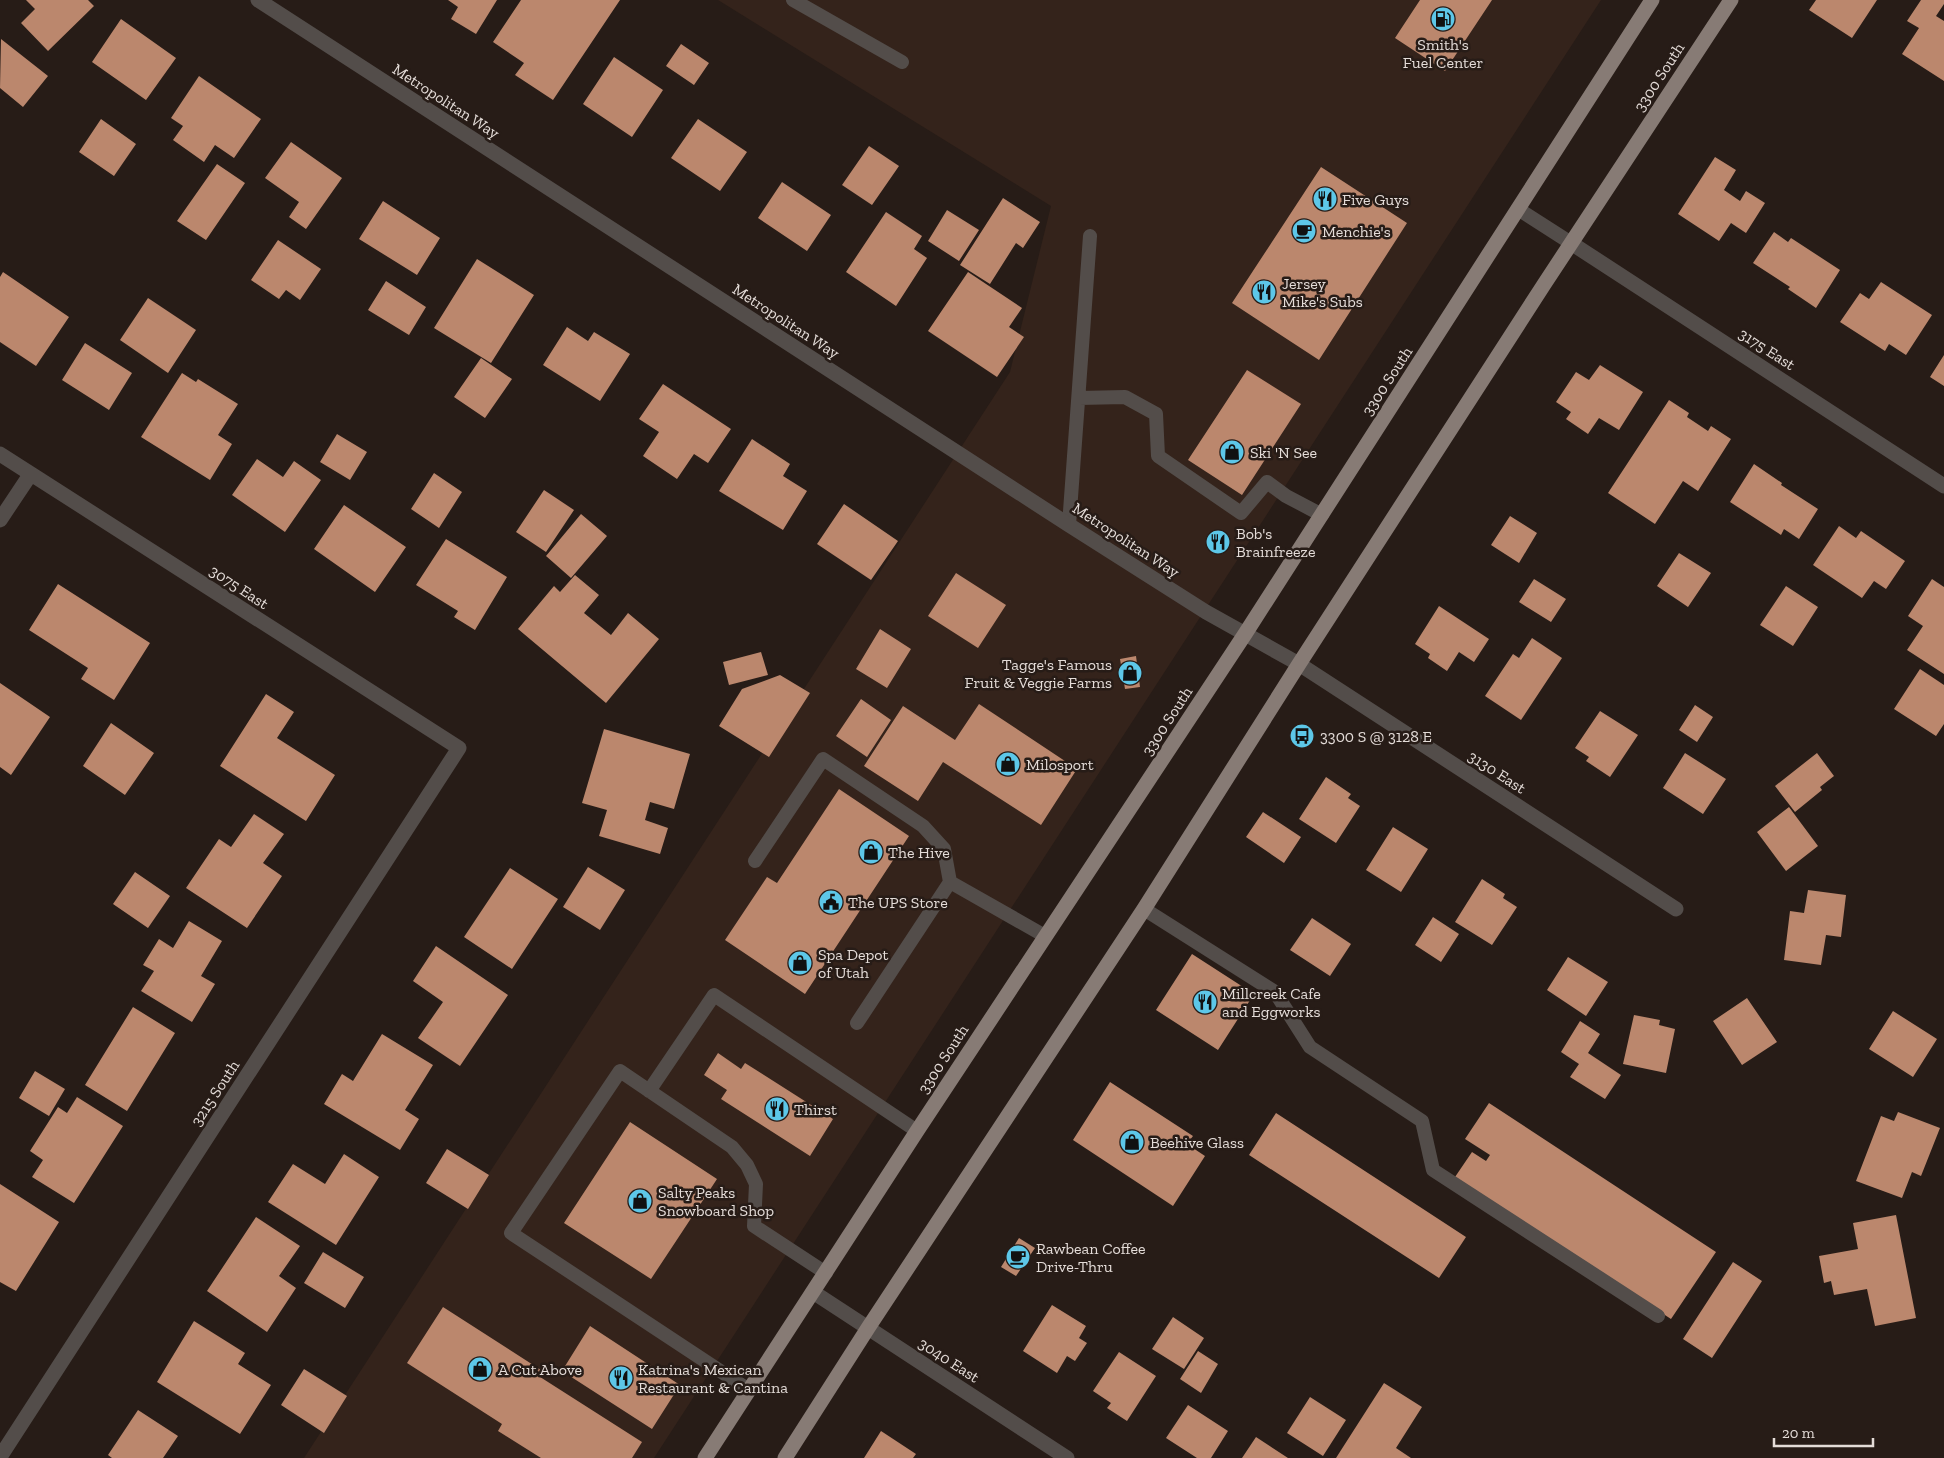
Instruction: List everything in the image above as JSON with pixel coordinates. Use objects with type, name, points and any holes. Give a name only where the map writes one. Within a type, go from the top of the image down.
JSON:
[{"type":"main road","name":"3300 South","points":[[706,1458],[917,1131],[1245,634],[1652,0]]},
{"type":"main road","name":"3300 South","points":[[785,1458],[868,1328],[1144,909],[1299,664],[1571,243],[1731,0]]},
{"type":"street","name":"Metropolitan Way","points":[[258,0],[1069,525],[1206,612],[1299,664]]},
{"type":"street","name":"3175 East","points":[[1571,243],[1944,486]]},
{"type":"street","name":"3075 East","points":[[0,454],[30,475],[459,748]]},
{"type":"street","points":[[0,520],[30,475]]},
{"type":"street","name":"3130 East","points":[[1299,664],[1676,909]]},
{"type":"street","name":"3215 South","points":[[0,1457],[459,748]]},
{"type":"street","name":"3040 East","points":[[813,1292],[1067,1458]]},
{"type":"lane","points":[[793,0],[902,62]]},
{"type":"lane","points":[[1518,209],[1571,243]]},
{"type":"lane","points":[[1069,525],[1090,236]]},
{"type":"lane","points":[[1079,398],[1125,397],[1156,414],[1158,456],[1241,513],[1267,482],[1286,496],[1322,515]]},
{"type":"lane","points":[[755,860],[824,759],[923,826],[944,849],[950,882],[857,1023]]},
{"type":"lane","points":[[950,882],[1045,936]]},
{"type":"lane","points":[[1144,909],[1275,992],[1310,1047],[1422,1121],[1433,1170],[1658,1316]]},
{"type":"lane","points":[[649,1090],[714,995],[917,1131]]},
{"type":"lane","points":[[750,1390],[511,1233],[620,1071],[732,1147],[747,1166],[756,1184],[754,1226],[826,1273]]},
{"type":"shaded area","points":[[718,0],[1601,0],[654,1458],[304,1458],[1010,372],[1051,206]]},
{"type":"building","points":[[26,0],[88,0],[94,6],[48,51],[21,23],[35,9]]},
{"type":"building","points":[[448,0],[497,0],[476,34],[451,19],[458,7]]},
{"type":"building","points":[[521,0],[620,0],[553,100],[515,75],[524,63],[493,42]]},
{"type":"building","name":"Smith's Fuel Center","points":[[1420,0],[1492,0],[1445,71],[1395,38]]},
{"type":"building","points":[[1816,0],[1877,0],[1852,38],[1809,10]]},
{"type":"building","points":[[1921,0],[1944,0],[1944,4],[1936,16],[1944,21],[1944,81],[1902,54],[1919,28],[1907,21]]},
{"type":"building","points":[[121,19],[176,58],[146,100],[92,62]]},
{"type":"building","points":[[1,39],[48,76],[23,107],[0,88]]},
{"type":"building","points":[[681,44],[709,63],[694,85],[666,66]]},
{"type":"building","points":[[614,57],[663,90],[632,137],[583,104]]},
{"type":"building","points":[[199,76],[261,119],[234,158],[215,145],[204,162],[173,140],[183,126],[171,118]]},
{"type":"building","points":[[101,119],[136,144],[114,176],[79,152]]},
{"type":"building","points":[[698,119],[747,152],[720,191],[671,158]]},
{"type":"building","points":[[291,142],[342,178],[306,229],[289,217],[299,202],[265,178]]},
{"type":"building","points":[[869,146],[899,166],[872,205],[842,185]]},
{"type":"building","points":[[1715,157],[1736,170],[1724,190],[1740,201],[1746,191],[1765,203],[1746,233],[1731,223],[1719,241],[1678,214]]},
{"type":"building","points":[[217,164],[245,183],[206,240],[177,221]]},
{"type":"building","points":[[1321,167],[1407,223],[1319,360],[1232,303]]},
{"type":"building","points":[[782,182],[831,215],[807,251],[758,218]]},
{"type":"building","points":[[1003,198],[1040,222],[1023,248],[1016,243],[990,284],[960,265]]},
{"type":"building","points":[[383,201],[440,238],[417,275],[359,239]]},
{"type":"building","points":[[947,210],[979,230],[959,261],[928,241]]},
{"type":"building","points":[[886,212],[922,236],[914,249],[927,258],[896,306],[846,272]]},
{"type":"building","points":[[1774,232],[1788,242],[1791,238],[1840,270],[1816,308],[1788,289],[1790,287],[1753,263]]},
{"type":"building","points":[[278,240],[321,269],[300,300],[286,290],[279,299],[251,280]]},
{"type":"building","points":[[477,259],[534,295],[491,363],[434,328]]},
{"type":"building","points":[[3,272],[69,317],[36,366],[0,342],[0,277]]},
{"type":"building","points":[[968,272],[1022,308],[1009,327],[1024,337],[997,377],[928,331]]},
{"type":"building","points":[[386,281],[426,307],[409,335],[368,310]]},
{"type":"building","points":[[1881,282],[1932,315],[1906,355],[1889,344],[1885,351],[1840,322],[1860,293],[1869,299]]},
{"type":"building","points":[[148,298],[196,330],[168,373],[120,340]]},
{"type":"building","points":[[567,327],[588,341],[594,332],[630,354],[600,401],[543,365]]},
{"type":"building","points":[[85,343],[132,373],[109,410],[62,380]]},
{"type":"building","points":[[1944,355],[1944,386],[1930,377]]},
{"type":"building","points":[[481,358],[512,379],[485,418],[454,397]]},
{"type":"building","points":[[1600,365],[1643,392],[1619,430],[1599,418],[1588,434],[1566,419],[1571,412],[1556,402],[1576,372],[1589,380]]},
{"type":"building","points":[[1247,370],[1301,404],[1242,495],[1188,460]]},
{"type":"building","points":[[182,373],[196,382],[198,379],[238,404],[218,435],[232,444],[210,480],[141,437]]},
{"type":"building","points":[[663,384],[731,429],[708,463],[694,454],[677,479],[643,456],[659,432],[639,419]]},
{"type":"building","points":[[1669,400],[1689,413],[1687,417],[1708,431],[1711,426],[1731,439],[1698,491],[1683,481],[1655,524],[1608,493]]},
{"type":"building","points":[[337,434],[367,452],[350,480],[320,462]]},
{"type":"building","points":[[752,439],[790,464],[783,476],[807,491],[783,530],[719,491]]},
{"type":"building","points":[[257,459],[283,477],[294,461],[321,480],[285,532],[232,495]]},
{"type":"building","points":[[1754,464],[1782,483],[1781,485],[1818,509],[1799,539],[1784,529],[1781,535],[1730,502]]},
{"type":"building","points":[[434,473],[462,492],[439,528],[411,509]]},
{"type":"building","points":[[544,490],[574,510],[546,552],[516,532]]},
{"type":"building","points":[[844,504],[898,541],[871,580],[817,544]]},
{"type":"building","points":[[344,505],[406,547],[375,592],[314,549]]},
{"type":"building","points":[[581,514],[607,536],[571,578],[546,556]]},
{"type":"building","points":[[1510,516],[1537,533],[1519,563],[1491,545]]},
{"type":"building","points":[[1839,526],[1856,538],[1861,531],[1905,561],[1886,589],[1874,581],[1862,598],[1813,565]]},
{"type":"building","points":[[446,539],[507,577],[475,630],[454,617],[458,611],[416,585]]},
{"type":"building","points":[[1679,553],[1711,573],[1688,607],[1657,586]]},
{"type":"building","points":[[956,573],[1006,605],[978,648],[928,616]]},
{"type":"building","points":[[575,575],[599,595],[584,613],[611,635],[628,613],[659,639],[606,703],[518,629],[554,586],[560,592]]},
{"type":"building","points":[[1534,579],[1566,599],[1551,622],[1519,602]]},
{"type":"building","points":[[1932,579],[1944,587],[1944,674],[1907,650],[1923,626],[1908,616]]},
{"type":"building","points":[[58,584],[150,643],[114,700],[81,679],[88,668],[29,630]]},
{"type":"building","points":[[1786,586],[1818,607],[1793,646],[1760,625]]},
{"type":"building","points":[[1439,606],[1489,639],[1474,662],[1459,652],[1447,671],[1428,658],[1430,654],[1415,644]]},
{"type":"building","points":[[880,629],[911,649],[887,688],[856,669]]},
{"type":"building","points":[[1532,638],[1562,658],[1521,720],[1485,696],[1513,654],[1519,658]]},
{"type":"building","points":[[761,652],[768,675],[729,685],[723,662]]},
{"type":"building","name":"Tagge's Famous Fruit & Veggie Farms","points":[[1136,656],[1140,687],[1125,689],[1120,659]]},
{"type":"building","points":[[1920,669],[1944,685],[1944,724],[1936,736],[1894,709]]},
{"type":"building","points":[[780,675],[810,693],[769,757],[719,726],[742,689]]},
{"type":"building","points":[[0,683],[50,717],[11,775],[0,767]]},
{"type":"building","points":[[266,694],[294,712],[277,738],[335,775],[306,821],[220,766]]},
{"type":"building","points":[[861,699],[891,720],[867,757],[836,736]]},
{"type":"building","name":"Milosport","points":[[979,704],[1077,769],[1041,825],[943,762],[918,801],[864,766],[903,706],[955,740]]},
{"type":"building","points":[[1695,705],[1713,717],[1697,742],[1679,730]]},
{"type":"building","points":[[1600,711],[1638,735],[1610,777],[1586,761],[1589,757],[1575,748]]},
{"type":"building","points":[[111,723],[154,753],[125,795],[83,766]]},
{"type":"building","points":[[604,729],[690,754],[674,809],[650,802],[645,820],[668,828],[660,854],[599,836],[607,810],[582,803]]},
{"type":"building","points":[[1685,753],[1726,779],[1703,814],[1663,788]]},
{"type":"building","points":[[1817,753],[1834,776],[1820,787],[1822,790],[1795,812],[1775,786]]},
{"type":"building","points":[[1326,777],[1351,794],[1348,798],[1360,806],[1336,843],[1299,819]]},
{"type":"building","points":[[839,789],[909,836],[805,994],[725,940],[767,877],[777,883]]},
{"type":"building","points":[[1789,807],[1818,846],[1786,871],[1757,832]]},
{"type":"building","points":[[1263,812],[1301,837],[1284,863],[1246,837]]},
{"type":"building","points":[[254,814],[284,834],[263,863],[282,876],[247,928],[186,888],[219,839],[231,847]]},
{"type":"building","points":[[1393,827],[1428,849],[1401,892],[1366,870]]},
{"type":"building","points":[[588,867],[625,890],[600,930],[563,907]]},
{"type":"building","points":[[510,868],[558,899],[512,969],[464,937]]},
{"type":"building","points":[[135,872],[170,896],[148,928],[113,904]]},
{"type":"building","points":[[1482,879],[1505,894],[1503,898],[1517,907],[1492,945],[1455,922]]},
{"type":"building","points":[[1808,890],[1846,895],[1841,937],[1826,935],[1821,965],[1784,960],[1790,911],[1804,913]]},
{"type":"building","points":[[1433,917],[1459,934],[1441,962],[1415,945]]},
{"type":"building","points":[[1312,918],[1351,944],[1330,976],[1290,950]]},
{"type":"building","points":[[189,921],[222,941],[201,976],[215,984],[192,1022],[141,991],[154,971],[143,965],[159,939],[173,948]]},
{"type":"building","points":[[436,946],[508,995],[460,1066],[418,1038],[443,1002],[413,981]]},
{"type":"building","name":"Millcreek Cafe and Eggworks","points":[[1192,954],[1254,994],[1218,1050],[1156,1010]]},
{"type":"building","points":[[1568,957],[1608,982],[1586,1016],[1547,990]]},
{"type":"building","points":[[1747,998],[1777,1042],[1742,1065],[1713,1021]]},
{"type":"building","points":[[133,1007],[175,1033],[127,1111],[85,1085]]},
{"type":"building","points":[[1893,1011],[1937,1039],[1913,1077],[1869,1049]]},
{"type":"building","points":[[1634,1015],[1660,1020],[1659,1025],[1675,1029],[1666,1073],[1623,1064]]},
{"type":"building","points":[[1580,1021],[1600,1034],[1588,1053],[1621,1075],[1605,1099],[1570,1077],[1579,1064],[1561,1052]]},
{"type":"building","points":[[382,1034],[433,1065],[405,1110],[419,1119],[400,1150],[324,1104],[342,1074],[353,1081]]},
{"type":"building","name":"Thirst","points":[[718,1053],[741,1069],[745,1063],[833,1119],[810,1156],[721,1099],[727,1090],[704,1075]]},
{"type":"building","points":[[35,1071],[65,1089],[49,1116],[19,1098]]},
{"type":"building","name":"Beehive Glass","points":[[1110,1082],[1193,1136],[1187,1144],[1205,1156],[1173,1206],[1073,1140]]},
{"type":"building","points":[[77,1097],[123,1126],[74,1203],[32,1177],[43,1160],[30,1151],[58,1107],[67,1113]]},
{"type":"building","points":[[1489,1103],[1716,1252],[1671,1319],[1455,1177],[1472,1152],[1486,1161],[1490,1155],[1465,1139]]},
{"type":"building","points":[[1898,1112],[1940,1128],[1921,1176],[1912,1172],[1902,1198],[1856,1181],[1881,1116],[1894,1121]]},
{"type":"building","points":[[1276,1113],[1466,1237],[1439,1278],[1249,1155]]},
{"type":"building","name":"Salty Peaks Snowboard Shop","points":[[630,1122],[717,1179],[651,1279],[564,1223]]},
{"type":"building","points":[[447,1149],[489,1175],[468,1209],[426,1183]]},
{"type":"building","points":[[344,1154],[379,1177],[336,1245],[268,1202],[293,1164],[325,1184]]},
{"type":"building","points":[[0,1184],[59,1222],[16,1291],[0,1282]]},
{"type":"building","points":[[1896,1215],[1916,1318],[1875,1326],[1867,1289],[1834,1295],[1831,1281],[1824,1283],[1819,1256],[1858,1249],[1853,1223]]},
{"type":"building","points":[[256,1217],[300,1246],[279,1276],[296,1288],[267,1332],[207,1291]]},
{"type":"building","name":"Rawbean Coffee Drive-Thru","points":[[1019,1238],[1035,1248],[1016,1276],[1001,1267]]},
{"type":"building","points":[[323,1252],[364,1277],[345,1308],[304,1283]]},
{"type":"building","points":[[1733,1262],[1762,1281],[1712,1358],[1683,1339]]},
{"type":"building","points":[[1052,1305],[1086,1326],[1079,1338],[1087,1343],[1075,1361],[1067,1356],[1057,1373],[1023,1351]]},
{"type":"building","points":[[443,1307],[541,1370],[537,1375],[642,1442],[632,1458],[541,1458],[498,1431],[502,1424],[407,1363]]},
{"type":"building","points":[[1173,1317],[1204,1338],[1184,1369],[1152,1349]]},
{"type":"building","points":[[194,1321],[245,1353],[238,1364],[271,1385],[240,1434],[157,1382]]},
{"type":"building","name":"Katrina's Mexican Restaurant & Cantina","points":[[590,1326],[680,1385],[652,1429],[562,1371]]},
{"type":"building","points":[[1198,1351],[1218,1364],[1201,1393],[1180,1379]]},
{"type":"building","points":[[1119,1352],[1156,1376],[1127,1421],[1107,1408],[1111,1403],[1093,1391]]},
{"type":"building","points":[[304,1369],[347,1396],[324,1433],[281,1405]]},
{"type":"building","points":[[1384,1383],[1422,1407],[1396,1448],[1411,1458],[1336,1458]]},
{"type":"building","points":[[1310,1397],[1346,1420],[1323,1456],[1287,1433]]},
{"type":"building","points":[[1188,1405],[1228,1431],[1211,1458],[1197,1458],[1166,1438]]},
{"type":"building","points":[[138,1410],[178,1436],[163,1458],[112,1458],[108,1455]]},
{"type":"building","points":[[881,1431],[916,1454],[913,1458],[864,1458]]},
{"type":"building","points":[[1256,1437],[1288,1458],[1242,1458]]},
{"type":"place","name":"Smith's Fuel Center","points":[[1443,19]]},
{"type":"place","name":"Five Guys","points":[[1325,199]]},
{"type":"place","name":"Menchie's","points":[[1304,231]]},
{"type":"place","name":"Jersey Mike's Subs","points":[[1264,292]]},
{"type":"place","name":"Ski 'N See","points":[[1232,452]]},
{"type":"place","name":"Bob's Brainfreeze","points":[[1218,542]]},
{"type":"place","name":"Tagge's Famous Fruit & Veggie Farms","points":[[1130,673]]},
{"type":"place","name":"3300 S @ 3128 E","points":[[1302,736]]},
{"type":"place","name":"Milosport","points":[[1008,764]]},
{"type":"place","name":"The Hive","points":[[871,852]]},
{"type":"place","name":"The UPS Store","points":[[831,902]]},
{"type":"place","name":"Spa Depot of Utah","points":[[800,963]]},
{"type":"place","name":"Millcreek Cafe and Eggworks","points":[[1205,1002]]},
{"type":"place","name":"Thirst","points":[[777,1109]]},
{"type":"place","name":"Beehive Glass","points":[[1132,1142]]},
{"type":"place","name":"Salty Peaks Snowboard Shop","points":[[640,1201]]},
{"type":"place","name":"Rawbean Coffee Drive-Thru","points":[[1018,1257]]},
{"type":"place","name":"A Cut Above","points":[[480,1369]]},
{"type":"place","name":"Katrina's Mexican Restaurant & Cantina","points":[[621,1378]]}]
